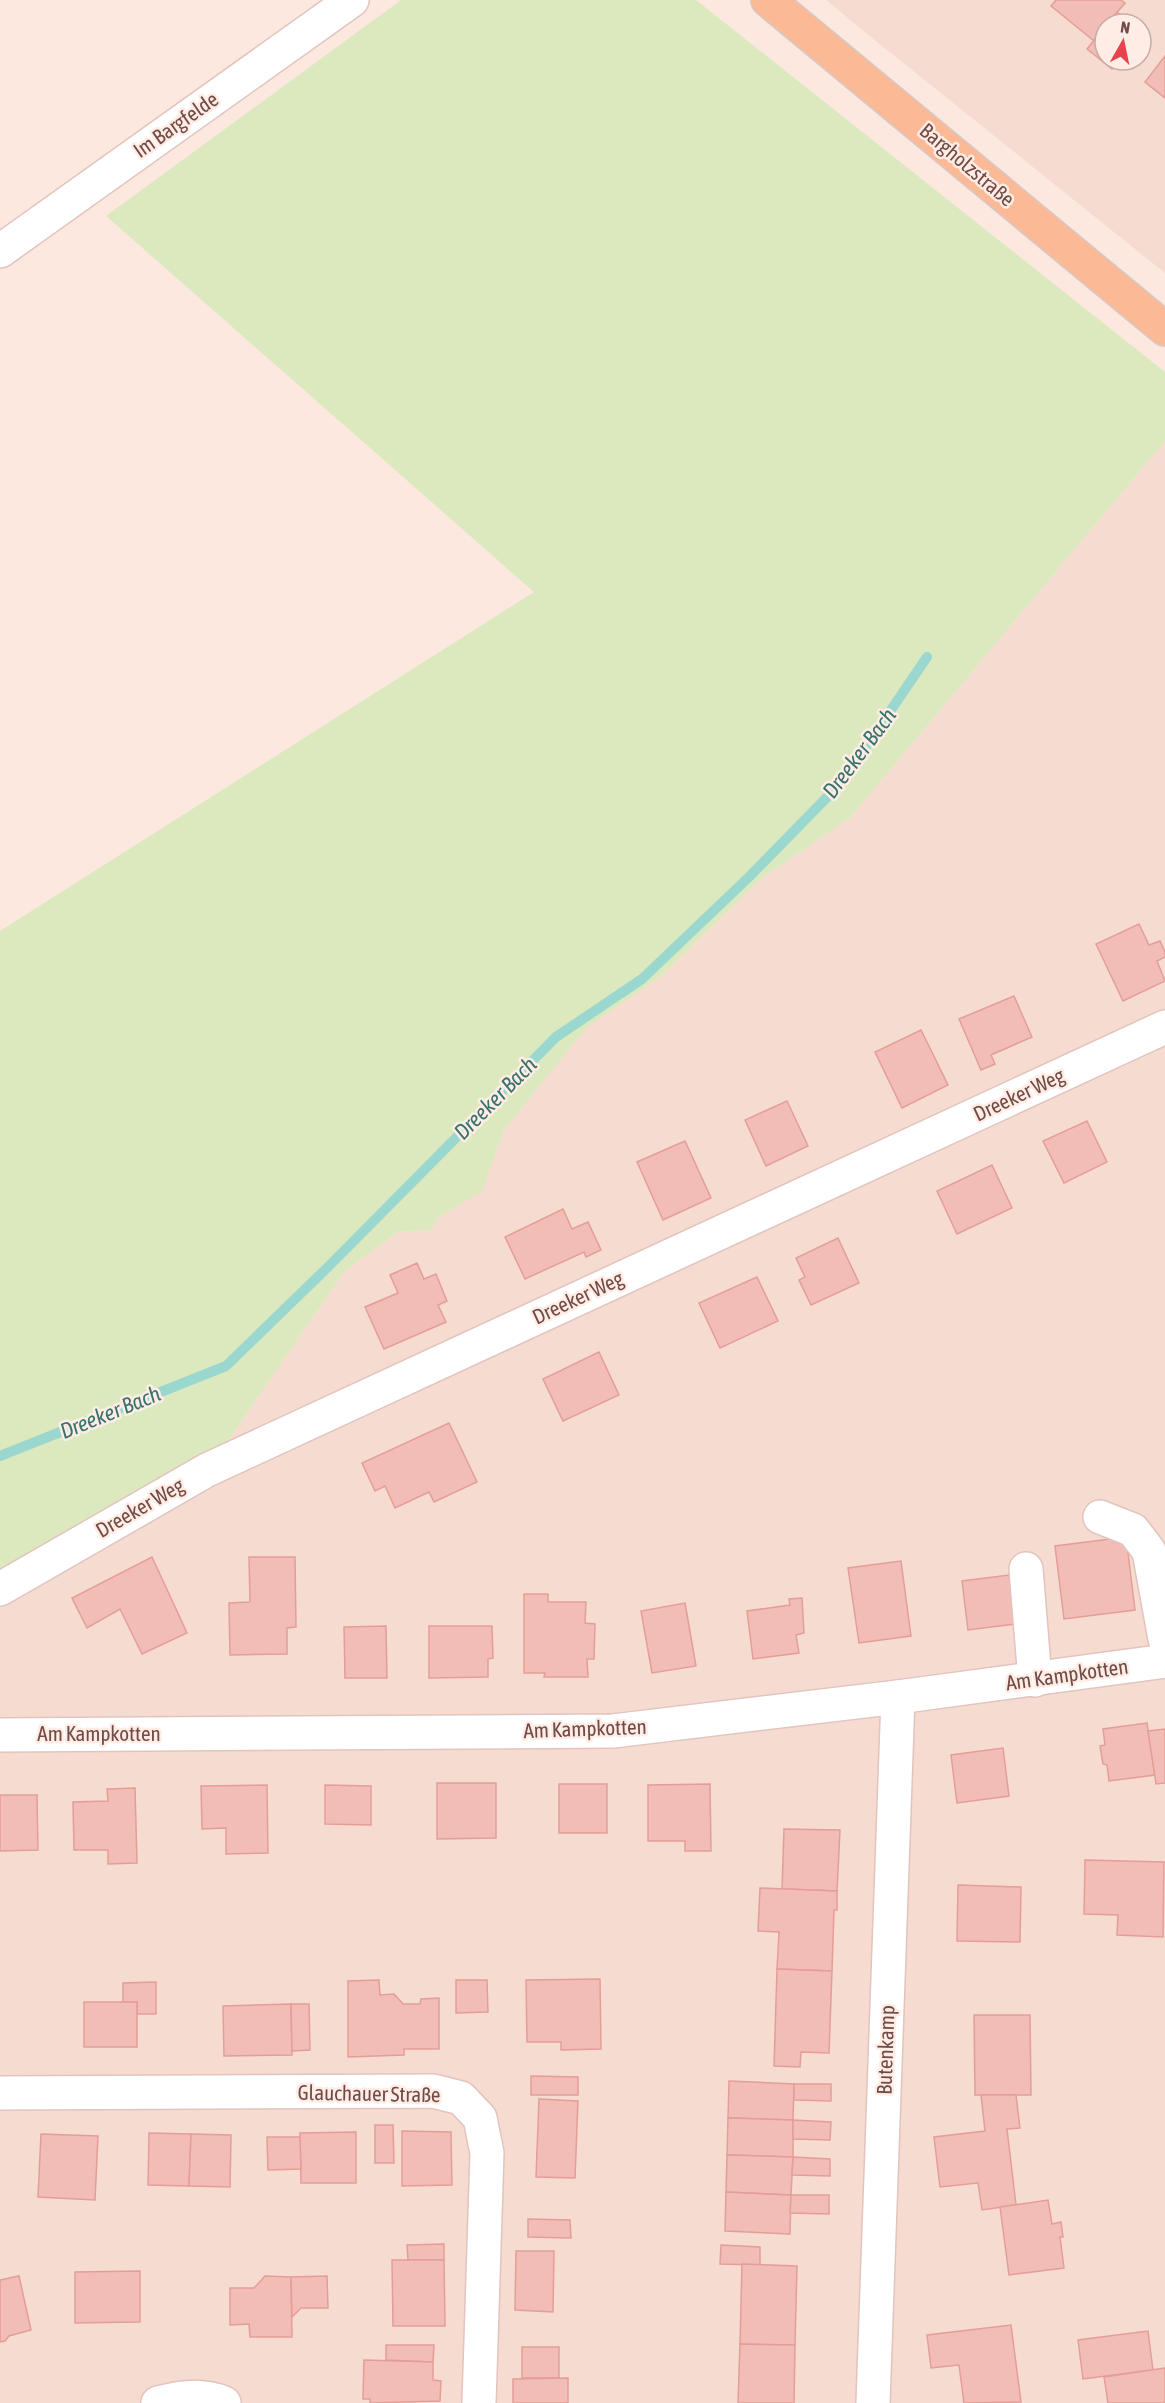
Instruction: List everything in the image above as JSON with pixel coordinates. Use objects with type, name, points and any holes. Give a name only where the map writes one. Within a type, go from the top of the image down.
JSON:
[{"type":"main road","name":"Bargholzstraße","points":[[768,0],[1165,329]]},
{"type":"street","name":"Im Bargfelde","points":[[0,251],[352,0]]},
{"type":"street","name":"Dreeker Weg","points":[[0,1589],[207,1470],[1165,1027]]},
{"type":"street","points":[[1100,1517],[1132,1530],[1149,1551],[1165,1639]]},
{"type":"street","points":[[1026,1569],[1035,1680]]},
{"type":"street","name":"Am Kampkotten","points":[[0,1734],[612,1731],[1035,1680],[1165,1661]]},
{"type":"street","name":"Butenkamp","points":[[873,2403],[898,1697]]},
{"type":"street","name":"Glauchauer Straße","points":[[0,2093],[433,2091],[461,2098],[480,2118],[487,2153],[479,2403]]},
{"type":"street","points":[[158,2403],[183,2396],[215,2399],[224,2403]]},
{"type":"shaded area","points":[[826,0],[1165,0],[1165,273],[856,25]]},
{"type":"shaded area","points":[[1165,441],[1165,2403],[0,2403],[0,1571],[221,1451],[344,1272],[398,1232],[431,1230],[439,1217],[481,1191],[504,1130],[587,1026],[660,977],[762,878],[850,818]]},
{"type":"green space","points":[[401,0],[696,0],[1165,372],[1165,441],[850,818],[762,878],[660,977],[587,1027],[504,1130],[482,1191],[439,1217],[431,1230],[398,1232],[344,1272],[221,1451],[0,1571],[0,931],[534,592],[106,216]]},
{"type":"building","points":[[1056,0],[1121,0],[1125,3],[1117,12],[1093,12],[1093,40],[1051,6]]},
{"type":"building","points":[[1093,42],[1093,54],[1087,49]]},
{"type":"building","points":[[1165,56],[1165,98],[1145,82]]},
{"type":"building","points":[[1139,924],[1149,945],[1160,941],[1165,957],[1157,961],[1165,981],[1123,1001],[1096,944]]},
{"type":"building","points":[[1014,996],[1032,1037],[991,1055],[995,1064],[981,1070],[959,1019]]},
{"type":"building","points":[[921,1030],[948,1085],[902,1108],[875,1052]]},
{"type":"building","points":[[787,1101],[808,1146],[766,1166],[745,1120]]},
{"type":"building","points":[[1087,1121],[1107,1162],[1064,1183],[1043,1141]]},
{"type":"building","points":[[685,1141],[711,1198],[663,1220],[637,1162]]},
{"type":"building","points":[[992,1165],[1012,1208],[957,1234],[937,1191]]},
{"type":"building","points":[[563,1209],[572,1229],[588,1222],[601,1250],[586,1257],[584,1252],[525,1279],[505,1237]]},
{"type":"building","points":[[838,1238],[859,1283],[811,1305],[799,1280],[805,1277],[796,1258]]},
{"type":"building","points":[[417,1263],[424,1279],[436,1274],[447,1301],[438,1305],[446,1322],[384,1349],[365,1307],[398,1293],[390,1275]]},
{"type":"building","points":[[757,1277],[778,1321],[720,1348],[699,1303]]},
{"type":"building","points":[[599,1352],[619,1395],[563,1421],[543,1379]]},
{"type":"building","points":[[449,1423],[477,1482],[434,1502],[429,1492],[395,1508],[385,1486],[375,1491],[362,1463]]},
{"type":"building","points":[[1126,1537],[1135,1610],[1064,1619],[1055,1546]]},
{"type":"building","points":[[152,1557],[187,1633],[142,1654],[120,1609],[87,1628],[72,1598]]},
{"type":"building","points":[[249,1557],[295,1557],[296,1627],[287,1628],[287,1654],[230,1655],[229,1603],[250,1602]]},
{"type":"building","points":[[901,1561],[911,1636],[859,1643],[848,1568]]},
{"type":"building","points":[[1009,1575],[1015,1624],[968,1630],[962,1581]]},
{"type":"building","points":[[524,1594],[548,1594],[548,1602],[586,1602],[585,1623],[595,1624],[594,1659],[587,1659],[588,1677],[544,1677],[545,1673],[524,1673]]},
{"type":"building","points":[[802,1598],[804,1633],[796,1635],[799,1653],[753,1659],[747,1611],[790,1605],[789,1599]]},
{"type":"building","points":[[685,1603],[696,1666],[652,1673],[641,1611]]},
{"type":"building","points":[[386,1626],[387,1678],[345,1678],[344,1627]]},
{"type":"building","points":[[429,1626],[492,1626],[493,1658],[488,1659],[488,1677],[429,1678]]},
{"type":"building","points":[[1147,1723],[1155,1775],[1109,1781],[1107,1765],[1103,1764],[1100,1746],[1105,1745],[1103,1729]]},
{"type":"building","points":[[1165,1729],[1165,1783],[1156,1784],[1148,1731]]},
{"type":"building","points":[[1003,1748],[1009,1796],[957,1803],[951,1755]]},
{"type":"building","points":[[437,1783],[496,1783],[496,1838],[437,1839]]},
{"type":"building","points":[[559,1784],[607,1784],[607,1833],[559,1833]]},
{"type":"building","points":[[710,1784],[711,1851],[685,1851],[685,1841],[648,1841],[648,1785]]},
{"type":"building","points":[[267,1785],[268,1853],[226,1854],[226,1828],[202,1829],[201,1786]]},
{"type":"building","points":[[325,1785],[371,1786],[371,1825],[325,1824]]},
{"type":"building","points":[[135,1788],[137,1863],[108,1864],[108,1850],[74,1850],[73,1802],[108,1801],[107,1789]]},
{"type":"building","points":[[0,1795],[37,1795],[38,1850],[0,1851]]},
{"type":"building","points":[[784,1829],[840,1830],[837,1891],[782,1889]]},
{"type":"building","points":[[1085,1860],[1164,1862],[1163,1937],[1117,1935],[1118,1915],[1084,1914]]},
{"type":"building","points":[[958,1885],[1021,1887],[1020,1942],[957,1941]]},
{"type":"building","points":[[760,1888],[837,1891],[837,1910],[834,1910],[832,1971],[777,1969],[779,1932],[758,1931]]},
{"type":"building","points":[[777,1969],[832,1971],[829,2053],[801,2052],[800,2067],[774,2066]]},
{"type":"building","points":[[600,1979],[601,2049],[561,2050],[561,2042],[527,2042],[526,1980]]},
{"type":"building","points":[[379,1980],[380,1995],[394,1994],[403,2004],[420,2004],[421,1999],[439,1998],[439,2049],[404,2049],[404,2055],[348,2057],[348,1981]]},
{"type":"building","points":[[456,1980],[487,1980],[488,2012],[456,2013]]},
{"type":"building","points":[[156,1982],[156,2014],[137,2014],[137,2002],[123,2002],[123,1983]]},
{"type":"building","points":[[84,2002],[137,2002],[137,2047],[84,2047]]},
{"type":"building","points":[[291,2004],[292,2055],[224,2056],[223,2006]]},
{"type":"building","points":[[291,2004],[309,2004],[310,2050],[292,2051]]},
{"type":"building","points":[[974,2015],[1030,2015],[1031,2095],[975,2095]]},
{"type":"building","points":[[531,2076],[578,2077],[578,2095],[531,2095]]},
{"type":"building","points":[[729,2081],[794,2084],[793,2120],[728,2118]]},
{"type":"building","points":[[794,2084],[831,2084],[831,2101],[794,2100]]},
{"type":"building","points":[[981,2095],[1016,2095],[1020,2128],[1007,2129],[1016,2205],[982,2210],[978,2183],[940,2187],[934,2137],[985,2131]]},
{"type":"building","points":[[539,2099],[578,2101],[575,2178],[536,2177]]},
{"type":"building","points":[[728,2118],[793,2120],[793,2157],[727,2155]]},
{"type":"building","points":[[793,2120],[831,2122],[830,2140],[793,2139]]},
{"type":"building","points":[[375,2125],[393,2125],[394,2163],[375,2163]]},
{"type":"building","points":[[402,2131],[451,2132],[452,2185],[402,2186]]},
{"type":"building","points":[[356,2132],[356,2183],[301,2183],[300,2133]]},
{"type":"building","points":[[149,2133],[191,2134],[189,2186],[148,2185]]},
{"type":"building","points":[[41,2134],[98,2136],[95,2200],[38,2197]]},
{"type":"building","points":[[191,2134],[231,2135],[230,2187],[189,2186]]},
{"type":"building","points":[[267,2137],[300,2137],[301,2169],[268,2170]]},
{"type":"building","points":[[727,2155],[793,2157],[791,2195],[726,2192]]},
{"type":"building","points":[[793,2157],[830,2159],[830,2176],[792,2175]]},
{"type":"building","points":[[726,2192],[791,2195],[790,2234],[725,2231]]},
{"type":"building","points":[[791,2195],[829,2195],[829,2214],[790,2213]]},
{"type":"building","points":[[1048,2200],[1052,2224],[1061,2222],[1063,2237],[1060,2237],[1064,2268],[1009,2275],[1000,2207]]},
{"type":"building","points":[[528,2219],[570,2220],[571,2238],[528,2237]]},
{"type":"building","points":[[444,2244],[444,2260],[408,2260],[407,2245]]},
{"type":"building","points":[[721,2245],[760,2247],[760,2265],[720,2264]]},
{"type":"building","points":[[516,2251],[554,2251],[553,2312],[515,2310]]},
{"type":"building","points":[[392,2260],[444,2260],[445,2326],[393,2326]]},
{"type":"building","points":[[742,2264],[797,2266],[795,2345],[740,2344]]},
{"type":"building","points":[[140,2271],[140,2322],[75,2323],[75,2272]]},
{"type":"building","points":[[19,2276],[31,2330],[9,2336],[5,2341],[0,2342],[0,2280]]},
{"type":"building","points":[[265,2276],[291,2277],[292,2337],[250,2337],[249,2324],[230,2325],[230,2288],[254,2288]]},
{"type":"building","points":[[327,2276],[328,2308],[301,2308],[292,2317],[291,2277]]},
{"type":"building","points":[[1011,2325],[1021,2402],[964,2403],[959,2365],[931,2368],[927,2335]]},
{"type":"building","points":[[1148,2331],[1153,2370],[1083,2379],[1078,2340]]},
{"type":"building","points":[[740,2344],[795,2345],[794,2403],[738,2403]]},
{"type":"building","points":[[386,2345],[434,2345],[433,2362],[386,2360]]},
{"type":"building","points":[[522,2347],[559,2347],[559,2378],[522,2378]]},
{"type":"building","points":[[364,2360],[433,2362],[433,2380],[441,2381],[440,2401],[370,2403],[370,2399],[363,2399]]},
{"type":"building","points":[[1165,2368],[1165,2403],[1108,2403],[1104,2377]]},
{"type":"building","points":[[568,2378],[568,2403],[513,2403],[513,2379]]},
{"type":"waterway","name":"Dreeker Bach","points":[[0,1456],[226,1366],[329,1266],[556,1037],[642,979],[750,876],[842,782],[927,657]]}]
